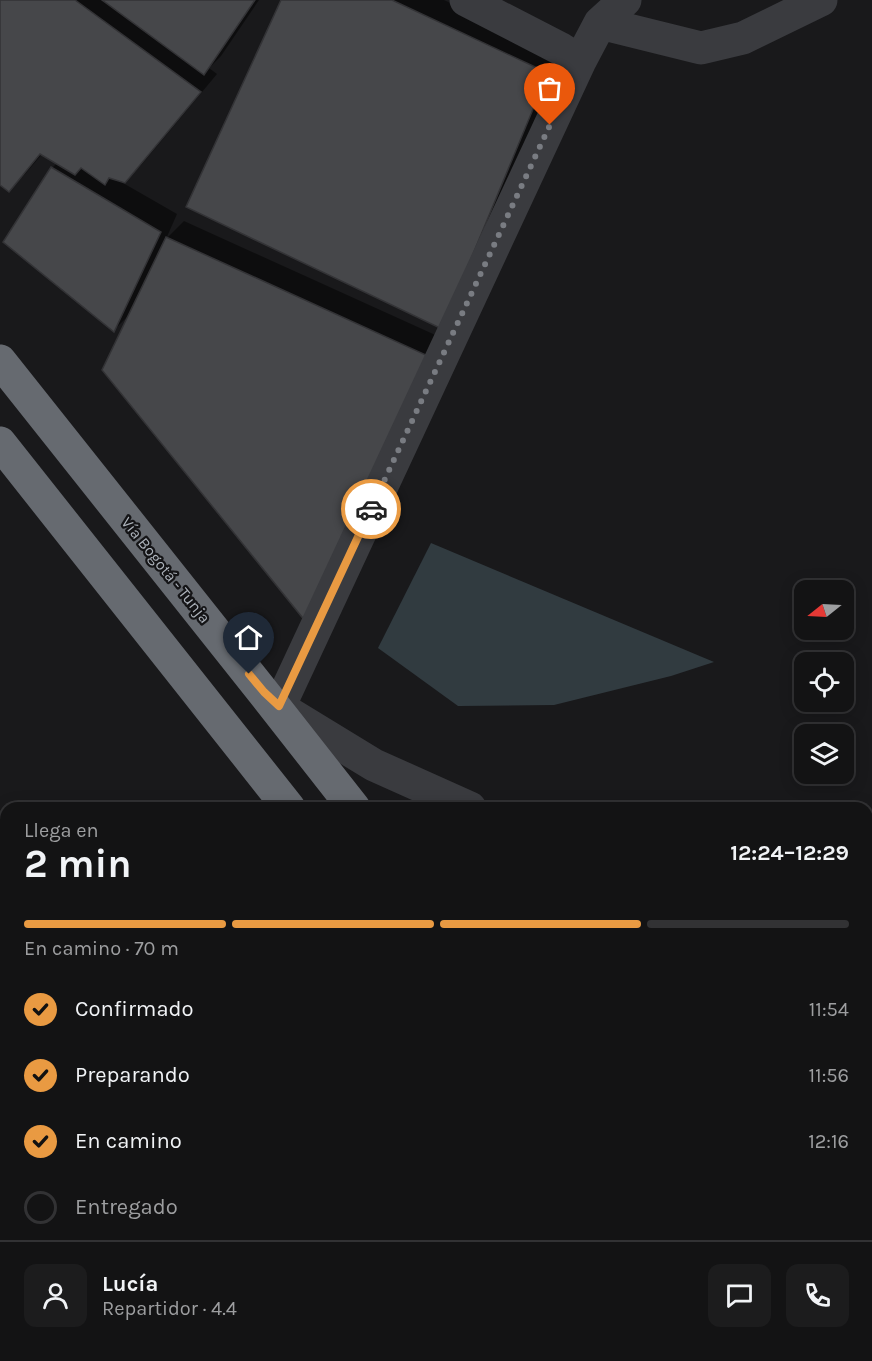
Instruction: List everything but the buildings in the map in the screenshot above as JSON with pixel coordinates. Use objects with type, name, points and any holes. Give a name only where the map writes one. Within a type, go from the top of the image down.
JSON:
[{"type":"highway","name":"Vía Bogotá - Tunja","points":[[0,361],[271,699],[349,802]]},
{"type":"highway","points":[[0,443],[284,802]]},
{"type":"street","points":[[466,0],[580,61]]},
{"type":"street","points":[[596,11],[625,0]]},
{"type":"street","points":[[596,11],[701,48],[742,38],[821,0]]},
{"type":"street","points":[[457,802],[374,765],[271,699],[580,61],[596,11]]},
{"type":"shaded area","points":[[431,543],[714,662],[671,676],[554,705],[458,706],[378,648]]},
{"type":"way so far","points":[[371,509],[550,125]]},
{"type":"route","points":[[249,674],[279,706],[371,509]]}]
